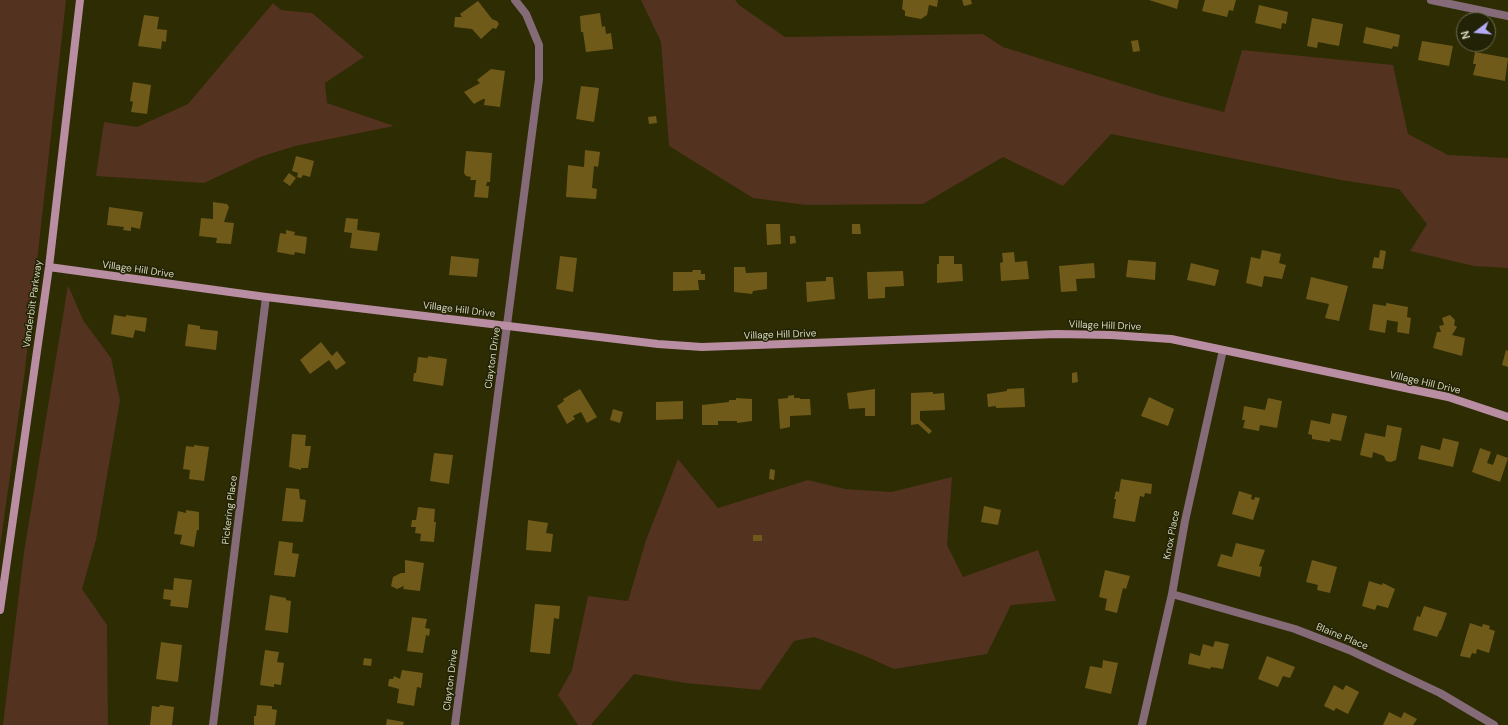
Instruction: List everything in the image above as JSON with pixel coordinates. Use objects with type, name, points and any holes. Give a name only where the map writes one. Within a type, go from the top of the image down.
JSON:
[{"type":"street","name":"Vanderbilt Parkway","points":[[0,610],[49,267],[80,0]]},
{"type":"street","name":"Clayton Drive","points":[[456,725],[538,79],[539,45],[526,14],[515,0]]},
{"type":"street","points":[[1431,0],[1508,16]]},
{"type":"street","name":"Village Hill Drive","points":[[49,267],[266,297],[658,344],[702,347],[1057,334],[1111,335],[1171,339],[1448,397],[1508,417]]},
{"type":"street","name":"Pickering Place","points":[[213,725],[266,297]]},
{"type":"street","name":"Knox Place","points":[[1142,725],[1172,594],[1185,521],[1223,350]]},
{"type":"street","name":"Blaine Place","points":[[1172,594],[1295,629],[1349,650],[1440,693],[1494,725]]},
{"type":"shaded area","points":[[0,0],[66,0],[25,370],[0,547]]},
{"type":"shaded area","points":[[641,0],[735,0],[739,5],[785,37],[983,34],[1003,47],[1161,96],[1224,112],[1242,50],[1393,65],[1408,134],[1448,155],[1508,158],[1508,268],[1474,266],[1410,251],[1427,224],[1399,189],[1341,180],[1111,134],[1063,186],[1003,157],[923,204],[806,205],[753,198],[669,146],[661,42]]},
{"type":"shaded area","points":[[273,3],[281,10],[312,13],[364,57],[325,83],[327,103],[394,126],[295,146],[260,157],[204,183],[96,176],[104,122],[137,127],[188,104]]},
{"type":"shaded area","points":[[68,285],[83,320],[111,358],[120,400],[96,540],[82,589],[107,625],[108,725],[3,725],[24,552]]},
{"type":"shaded area","points":[[678,459],[718,508],[808,480],[845,489],[891,492],[952,477],[947,545],[963,577],[1038,550],[1056,601],[1011,605],[987,654],[894,669],[865,656],[814,637],[794,641],[760,690],[685,683],[634,674],[591,725],[578,725],[558,695],[572,670],[588,596],[628,601],[646,540]]},
{"type":"building","points":[[903,0],[938,0],[937,7],[929,5],[927,15],[921,19],[905,16],[905,11],[902,9]]},
{"type":"building","points":[[962,0],[971,0],[972,4],[964,6]]},
{"type":"building","points":[[1149,0],[1179,0],[1177,9]]},
{"type":"building","points":[[1205,0],[1236,0],[1233,11],[1229,10],[1227,17],[1202,11]]},
{"type":"building","points":[[478,1],[492,19],[497,21],[499,24],[496,29],[493,28],[481,39],[472,29],[454,27],[455,17],[462,17],[460,14]]},
{"type":"building","points":[[1259,5],[1288,12],[1286,24],[1282,23],[1281,29],[1255,23]]},
{"type":"building","points":[[600,13],[602,27],[605,26],[606,34],[611,33],[613,49],[586,52],[583,32],[581,32],[580,16]]},
{"type":"building","points":[[144,15],[159,17],[157,29],[167,30],[166,42],[162,41],[161,49],[138,46]]},
{"type":"building","points":[[1312,18],[1343,24],[1339,46],[1318,42],[1317,48],[1307,46]]},
{"type":"building","points":[[1366,27],[1400,35],[1398,47],[1393,46],[1392,49],[1363,43]]},
{"type":"building","points":[[1138,40],[1140,51],[1133,52],[1131,41]]},
{"type":"building","points":[[1422,41],[1453,46],[1449,66],[1418,60]]},
{"type":"building","points":[[1475,52],[1508,58],[1505,81],[1473,75],[1476,64],[1473,64]]},
{"type":"building","points":[[491,69],[505,71],[500,107],[484,105],[485,99],[474,104],[464,92],[480,83],[477,80]]},
{"type":"building","points":[[133,82],[151,85],[147,114],[131,112],[133,102],[130,101]]},
{"type":"building","points":[[581,86],[599,88],[594,122],[576,119]]},
{"type":"building","points":[[656,116],[657,123],[649,124],[648,117]]},
{"type":"building","points":[[585,150],[600,152],[598,167],[594,166],[592,188],[597,189],[596,199],[566,197],[568,165],[584,167]]},
{"type":"building","points":[[466,151],[492,153],[490,182],[487,182],[486,186],[489,186],[488,198],[474,197],[476,180],[470,180],[471,177],[466,176],[464,173]]},
{"type":"building","points":[[296,156],[314,161],[310,177],[303,175],[301,178],[297,177],[298,173],[292,171]]},
{"type":"building","points":[[289,173],[296,178],[290,186],[283,181]]},
{"type":"building","points":[[213,202],[227,204],[229,207],[224,222],[234,223],[231,244],[216,243],[217,238],[199,236],[201,218],[213,219]]},
{"type":"building","points":[[109,207],[143,212],[140,229],[131,227],[131,231],[123,230],[124,227],[107,225]]},
{"type":"building","points":[[346,218],[358,219],[357,230],[380,233],[377,251],[350,248],[352,233],[344,232]]},
{"type":"building","points":[[766,224],[780,224],[781,244],[767,245]]},
{"type":"building","points":[[852,224],[860,224],[861,234],[852,234]]},
{"type":"building","points":[[286,230],[295,232],[294,235],[307,237],[305,254],[295,252],[294,255],[277,252],[280,233],[286,234]]},
{"type":"building","points":[[790,236],[795,236],[796,243],[790,244]]},
{"type":"building","points":[[1262,250],[1281,254],[1279,263],[1286,265],[1282,279],[1264,276],[1262,287],[1246,283],[1251,257],[1260,259]]},
{"type":"building","points":[[1380,250],[1386,251],[1383,269],[1372,268],[1374,257],[1379,258]]},
{"type":"building","points":[[1014,252],[1015,262],[1027,261],[1029,279],[1001,281],[1000,263],[1003,262],[1002,253]]},
{"type":"building","points":[[451,256],[479,259],[477,277],[449,275]]},
{"type":"building","points":[[560,256],[577,258],[573,292],[556,289]]},
{"type":"building","points":[[939,256],[954,256],[954,264],[962,264],[963,281],[937,283],[937,264],[939,264]]},
{"type":"building","points":[[1128,260],[1156,262],[1155,280],[1126,277]]},
{"type":"building","points":[[1094,263],[1095,278],[1076,279],[1077,291],[1061,292],[1059,266]]},
{"type":"building","points":[[1191,263],[1219,270],[1215,286],[1187,280]]},
{"type":"building","points":[[734,267],[745,267],[746,273],[767,272],[767,289],[753,291],[752,294],[734,292]]},
{"type":"building","points":[[693,270],[701,270],[701,274],[705,274],[705,280],[698,280],[699,290],[673,291],[673,272],[692,272]]},
{"type":"building","points":[[903,271],[904,286],[885,287],[885,298],[868,299],[867,272]]},
{"type":"building","points":[[826,277],[833,277],[835,299],[807,302],[806,282],[826,281]]},
{"type":"building","points":[[1311,277],[1348,286],[1339,321],[1325,318],[1329,304],[1306,299]]},
{"type":"building","points":[[1386,303],[1408,307],[1407,317],[1411,318],[1409,334],[1397,332],[1398,322],[1387,320],[1385,333],[1369,330],[1373,304],[1386,306]]},
{"type":"building","points":[[114,315],[147,318],[145,332],[135,330],[133,338],[111,334]]},
{"type":"building","points":[[1450,315],[1455,320],[1454,325],[1457,327],[1452,335],[1465,338],[1462,356],[1433,348],[1437,332],[1441,332],[1439,326],[1444,325],[1442,318]]},
{"type":"building","points":[[188,324],[200,326],[200,329],[218,331],[216,350],[185,346]]},
{"type":"building","points":[[321,342],[332,356],[337,351],[346,363],[336,370],[329,360],[310,374],[300,360]]},
{"type":"building","points":[[1506,350],[1508,351],[1508,367],[1502,365]]},
{"type":"building","points":[[428,356],[447,359],[443,386],[413,381],[414,373],[416,373],[418,357],[428,358]]},
{"type":"building","points":[[1077,372],[1078,382],[1072,383],[1072,373]]},
{"type":"building","points":[[1024,388],[1025,407],[988,407],[987,394],[1007,391],[1007,389]]},
{"type":"building","points":[[580,389],[597,417],[587,423],[581,412],[573,416],[575,419],[567,424],[557,406],[564,401],[563,399]]},
{"type":"building","points":[[875,389],[875,416],[865,416],[865,408],[849,409],[847,393]]},
{"type":"building","points":[[933,392],[933,394],[944,393],[945,410],[920,411],[920,420],[932,431],[929,434],[918,424],[911,425],[911,393]]},
{"type":"building","points":[[794,395],[794,398],[810,399],[811,415],[790,416],[790,427],[780,429],[778,399],[788,398],[788,396]]},
{"type":"building","points":[[1149,397],[1174,409],[1168,426],[1141,416]]},
{"type":"building","points":[[736,398],[752,399],[752,421],[737,423],[737,421],[718,421],[718,425],[702,425],[702,405],[729,402],[729,400],[736,400]]},
{"type":"building","points":[[1268,398],[1282,401],[1277,428],[1260,425],[1259,431],[1243,428],[1245,420],[1242,420],[1244,406],[1265,410]]},
{"type":"building","points":[[683,401],[683,419],[656,420],[656,402]]},
{"type":"building","points":[[613,409],[623,412],[620,423],[610,420]]},
{"type":"building","points":[[1332,413],[1347,416],[1341,441],[1330,439],[1330,442],[1312,439],[1312,435],[1308,434],[1311,420],[1330,424]]},
{"type":"building","points":[[1387,425],[1402,428],[1396,460],[1391,462],[1386,461],[1384,456],[1373,452],[1372,458],[1360,455],[1365,433],[1385,437]]},
{"type":"building","points":[[292,434],[306,435],[305,446],[311,446],[308,468],[301,468],[301,470],[289,467]]},
{"type":"building","points":[[1443,438],[1459,442],[1453,467],[1418,459],[1421,445],[1440,450]]},
{"type":"building","points":[[194,445],[209,447],[204,481],[189,479],[190,470],[183,469],[186,446],[194,447]]},
{"type":"building","points":[[1480,448],[1491,452],[1487,463],[1493,465],[1497,454],[1508,458],[1500,482],[1472,472]]},
{"type":"building","points":[[434,453],[453,455],[449,484],[430,481]]},
{"type":"building","points":[[770,469],[775,470],[774,480],[769,479]]},
{"type":"building","points":[[1121,479],[1152,484],[1151,494],[1145,493],[1144,497],[1140,496],[1135,522],[1113,518],[1116,499],[1114,499],[1116,491],[1119,492]]},
{"type":"building","points":[[286,488],[299,489],[300,499],[306,500],[303,522],[282,521]]},
{"type":"building","points":[[1239,491],[1252,495],[1251,499],[1254,500],[1255,497],[1260,498],[1253,520],[1232,514]]},
{"type":"building","points":[[984,506],[1001,510],[998,525],[981,522]]},
{"type":"building","points":[[418,507],[435,509],[434,522],[436,522],[434,542],[420,541],[421,534],[415,533],[416,527],[411,527],[412,520],[416,520]]},
{"type":"building","points":[[186,510],[199,512],[199,530],[197,530],[194,547],[180,544],[182,535],[174,534],[178,511],[186,513]]},
{"type":"building","points":[[528,520],[548,523],[546,533],[553,534],[551,552],[526,550]]},
{"type":"building","points":[[753,535],[762,535],[762,541],[753,541]]},
{"type":"building","points":[[279,541],[293,543],[292,553],[299,554],[295,577],[274,575]]},
{"type":"building","points":[[1236,543],[1265,550],[1259,566],[1262,567],[1260,577],[1217,566],[1221,554],[1232,557]]},
{"type":"building","points":[[405,560],[424,563],[420,591],[403,589],[404,586],[397,589],[391,586],[393,577],[401,573],[405,573]]},
{"type":"building","points":[[1312,560],[1337,567],[1330,593],[1317,590],[1318,585],[1306,582]]},
{"type":"building","points":[[1105,570],[1130,576],[1126,589],[1123,588],[1117,613],[1105,610],[1107,599],[1099,597]]},
{"type":"building","points":[[174,578],[192,580],[188,608],[170,606],[171,600],[163,599],[164,589],[173,590]]},
{"type":"building","points":[[1369,581],[1382,585],[1383,583],[1395,589],[1388,608],[1377,605],[1375,610],[1362,606]]},
{"type":"building","points":[[270,595],[286,598],[286,600],[291,601],[288,633],[265,630]]},
{"type":"building","points":[[535,604],[560,606],[559,619],[554,618],[550,654],[530,652]]},
{"type":"building","points":[[1424,606],[1447,613],[1437,637],[1413,630],[1417,616],[1420,617]]},
{"type":"building","points":[[412,617],[427,619],[425,628],[430,629],[429,636],[426,635],[423,653],[407,651]]},
{"type":"building","points":[[1470,623],[1482,627],[1483,624],[1490,626],[1489,629],[1495,631],[1489,653],[1477,649],[1476,654],[1472,653],[1470,658],[1460,656]]},
{"type":"building","points":[[1215,641],[1229,644],[1223,669],[1211,667],[1210,669],[1188,664],[1190,653],[1200,656],[1203,644],[1213,647]]},
{"type":"building","points":[[161,642],[182,645],[178,682],[156,679]]},
{"type":"building","points":[[265,650],[279,652],[277,662],[284,663],[281,685],[274,684],[274,687],[260,685]]},
{"type":"building","points":[[1267,656],[1295,667],[1290,678],[1283,676],[1278,687],[1258,679]]},
{"type":"building","points":[[364,658],[372,659],[371,666],[363,665]]},
{"type":"building","points":[[1103,660],[1118,663],[1111,694],[1085,688],[1090,666],[1102,668]]},
{"type":"building","points":[[402,670],[423,673],[421,688],[417,687],[414,706],[397,703],[399,689],[388,686],[389,679],[393,679],[394,676],[400,679]]},
{"type":"building","points":[[1334,685],[1343,690],[1346,685],[1359,692],[1348,714],[1336,708],[1334,711],[1324,706]]},
{"type":"building","points":[[160,705],[174,707],[172,725],[150,725],[152,706],[159,707]]},
{"type":"building","points":[[257,705],[272,706],[272,709],[277,710],[275,725],[254,725],[254,716],[256,716]]},
{"type":"building","points":[[1389,712],[1401,718],[1404,712],[1417,719],[1413,725],[1383,725]]},
{"type":"building","points":[[387,719],[404,722],[403,725],[386,725]]}]
